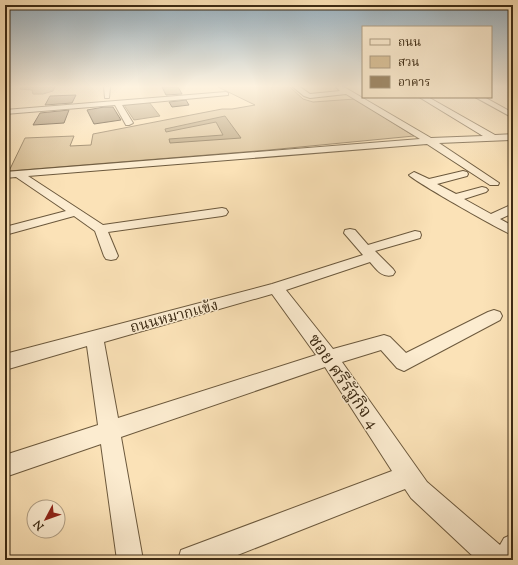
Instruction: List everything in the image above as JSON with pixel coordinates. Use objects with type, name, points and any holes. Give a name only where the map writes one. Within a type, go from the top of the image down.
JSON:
[{"type":"street","points":[[123,113],[129,123]]},
{"type":"street","points":[[383,113],[494,183]]},
{"type":"street","points":[[451,113],[493,138]]},
{"type":"street","points":[[5,175],[429,141],[513,137]]},
{"type":"street","points":[[18,174],[101,229],[110,256]]},
{"type":"street","points":[[427,182],[463,174]]},
{"type":"street","points":[[414,175],[513,231]]},
{"type":"street","points":[[455,198],[482,190]]},
{"type":"street","points":[[490,218],[513,208]]},
{"type":"street","points":[[5,231],[76,212]]},
{"type":"street","points":[[101,229],[222,212]]},
{"type":"street","points":[[350,233],[388,272]]},
{"type":"street","name":"ถนนหมากแข้ง","points":[[5,362],[276,288],[343,267],[369,254],[415,235]]},
{"type":"street","name":"ซอย ศรีรัฐกิจ 4","points":[[276,288],[329,358],[419,490],[497,560]]},
{"type":"street","points":[[5,466],[111,432],[329,358],[384,342],[404,363],[494,316]]},
{"type":"street","points":[[95,338],[130,560]]},
{"type":"street","points":[[191,560],[409,476]]},
{"type":"street","points":[[506,560],[513,547]]},
{"type":"green space","points":[[199,113],[378,113],[414,136],[269,150],[9,171],[25,138],[74,136],[70,146],[91,145],[93,134]]},
{"type":"shaded area","points":[[130,113],[158,113],[160,116],[134,120]]},
{"type":"shaded area","points":[[225,116],[241,138],[170,143],[169,139],[223,135],[216,122],[166,132],[165,129]]},
{"type":"building","points":[[40,113],[68,113],[64,123],[33,125]]},
{"type":"building","points":[[89,113],[117,113],[121,120],[94,124]]}]
